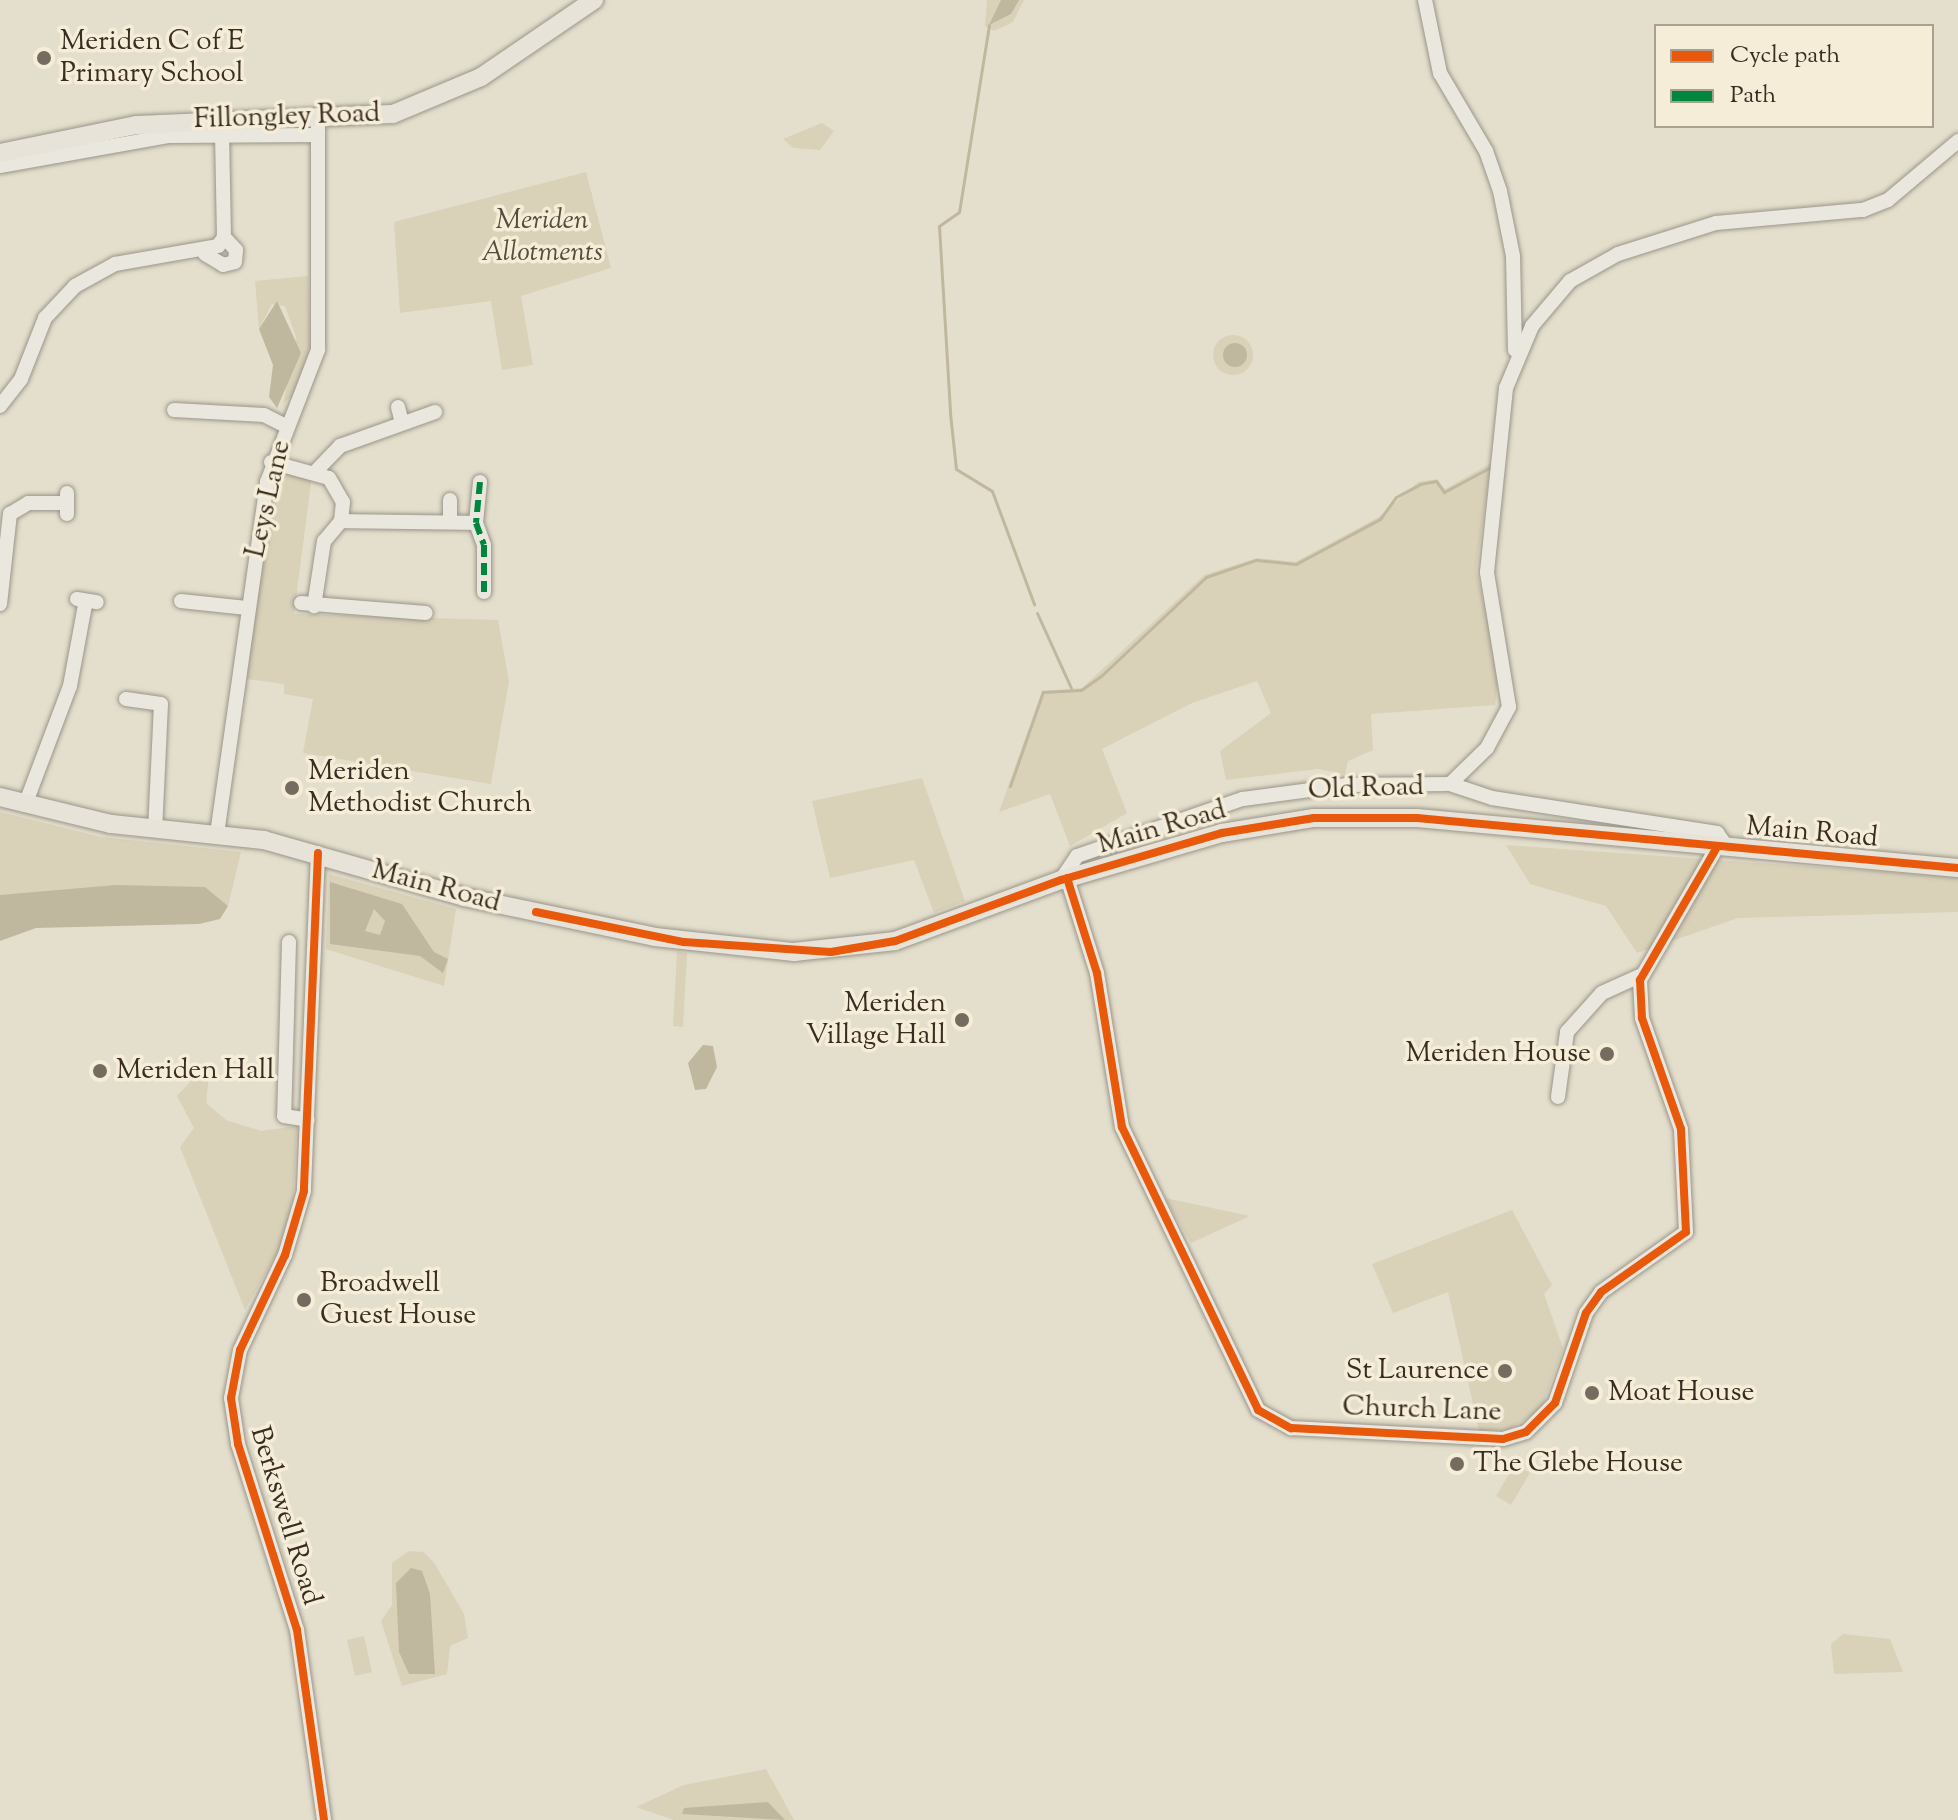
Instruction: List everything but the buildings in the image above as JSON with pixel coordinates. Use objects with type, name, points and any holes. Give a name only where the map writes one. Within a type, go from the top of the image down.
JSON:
[{"type":"main road","name":"Fillongley Road","points":[[0,153],[136,125],[318,128],[393,114],[454,92],[594,0]]},
{"type":"main road","name":"Main Road","points":[[0,797],[25,805],[155,829],[217,834],[318,853],[503,906],[655,937],[794,952],[895,941],[1064,879],[1222,833],[1314,818],[1417,818],[1958,868]]},
{"type":"street","points":[[1425,0],[1440,73],[1486,151],[1500,191],[1518,317],[1487,572],[1509,707],[1487,748],[1450,784]]},
{"type":"street","name":"Fillongley Road","points":[[0,166],[118,142],[318,128]]},
{"type":"street","name":"Leys Lane","points":[[217,834],[247,608],[271,462],[286,426],[308,388],[318,350],[318,128]]},
{"type":"street","points":[[0,406],[21,379],[45,318],[75,286],[134,259],[205,254],[223,265],[235,262],[236,250],[224,237],[222,134]]},
{"type":"street","points":[[1514,358],[1532,326],[1570,281],[1618,254],[1716,223],[1863,210],[1899,192],[1958,141]]},
{"type":"street","points":[[205,254],[224,237]]},
{"type":"street","points":[[1518,317],[1532,326]]},
{"type":"street","points":[[398,407],[402,423]]},
{"type":"street","points":[[316,471],[340,446],[435,412]]},
{"type":"street","points":[[185,415],[270,416],[286,426]]},
{"type":"street","points":[[271,462],[316,471],[339,490],[341,521],[324,541],[307,605],[426,613]]},
{"type":"street","points":[[480,482],[476,523],[484,545],[484,592]]},
{"type":"street","points":[[450,500],[450,520]]},
{"type":"street","points":[[0,604],[10,514],[28,503],[67,503]]},
{"type":"street","points":[[341,521],[450,520],[476,523]]},
{"type":"street","points":[[181,601],[247,608]]},
{"type":"street","points":[[25,805],[70,686],[86,602]]},
{"type":"street","points":[[126,699],[161,704],[155,829]]},
{"type":"street","name":"Old Road","points":[[1064,879],[1077,856],[1243,799],[1346,785],[1450,784],[1492,798],[1717,833],[1723,847]]},
{"type":"street","points":[[1558,1097],[1567,1032],[1602,993],[1642,975],[1723,847]]},
{"type":"street","name":"Berkswell Road","points":[[318,853],[308,1120],[300,1210],[240,1350],[231,1398],[238,1444],[297,1630],[324,1820]]},
{"type":"street","name":"Church Lane","points":[[1064,879],[1097,973],[1122,1127],[1258,1410],[1283,1427],[1503,1439],[1526,1432],[1555,1403],[1586,1313],[1601,1292],[1686,1232],[1681,1129],[1642,1018],[1642,975]]},
{"type":"street","points":[[289,942],[284,1116],[308,1120]]},
{"type":"green space","points":[[987,0],[1024,0],[1013,22],[994,31],[985,26]]},
{"type":"green space","points":[[822,123],[834,131],[820,150],[793,148],[783,139]]},
{"type":"green space","name":"Meriden Allotments","points":[[586,172],[611,268],[521,296],[533,365],[502,370],[491,301],[400,313],[394,222]]},
{"type":"green space","points":[[308,276],[310,346],[296,392],[283,404],[296,337],[285,306],[272,304],[259,329],[255,281]]},
{"type":"green space","points":[[1233,335],[1247,341],[1253,355],[1247,369],[1233,375],[1219,369],[1213,355],[1219,341]]},
{"type":"green space","points":[[1491,463],[1476,571],[1499,668],[1495,705],[1371,714],[1373,750],[1348,761],[1345,774],[1318,769],[1226,780],[1220,751],[1271,713],[1257,681],[1192,703],[1102,749],[1127,813],[1070,846],[1050,794],[999,812],[1042,691],[1082,688],[1204,575],[1257,558],[1295,562],[1379,517],[1418,482],[1437,479],[1445,489]]},
{"type":"green space","points":[[282,471],[312,475],[294,614],[498,620],[509,681],[491,784],[303,753],[313,699],[284,694],[284,684],[240,678],[273,480]]},
{"type":"green space","points":[[922,778],[965,901],[934,913],[914,860],[830,878],[812,801]]},
{"type":"green space","points":[[0,812],[101,837],[241,852],[228,906],[205,887],[0,895]]},
{"type":"green space","points":[[1506,845],[1958,877],[1958,912],[1738,918],[1637,953],[1606,906],[1530,884]]},
{"type":"green space","points":[[329,874],[456,909],[444,986],[326,949]]},
{"type":"green space","points":[[677,952],[687,953],[683,1027],[673,1026]]},
{"type":"green space","points":[[204,1067],[210,1067],[206,1103],[226,1120],[261,1131],[297,1126],[293,1201],[278,1251],[245,1310],[180,1147],[194,1128],[177,1096]]},
{"type":"green space","points":[[1165,1198],[1250,1216],[1191,1243]]},
{"type":"green space","points":[[1512,1210],[1552,1285],[1544,1294],[1563,1348],[1541,1410],[1509,1429],[1479,1431],[1448,1292],[1393,1313],[1372,1264]]},
{"type":"green space","points":[[1515,1464],[1530,1473],[1511,1505],[1496,1496]]},
{"type":"green space","points":[[409,1551],[424,1552],[435,1564],[464,1614],[468,1638],[450,1646],[447,1674],[402,1686],[381,1621],[392,1605],[392,1563]]},
{"type":"green space","points":[[1843,1634],[1890,1639],[1903,1672],[1834,1674],[1831,1644]]},
{"type":"green space","points":[[364,1636],[372,1672],[355,1676],[347,1640]]},
{"type":"green space","points":[[766,1769],[794,1820],[674,1820],[636,1807],[684,1785]]},
{"type":"shaded area","points":[[1001,0],[1019,0],[1011,14],[989,25]]},
{"type":"shaded area","points":[[277,301],[301,353],[277,408],[269,397],[273,365],[259,329]]},
{"type":"shaded area","points":[[1235,343],[1246,350],[1247,355],[1240,366],[1235,367],[1224,360],[1223,355],[1230,344]]},
{"type":"shaded area","points":[[330,882],[402,904],[434,952],[448,959],[443,973],[420,956],[330,944]],"holes":[[[374,909],[385,921],[380,935],[365,931]]]},
{"type":"shaded area","points":[[116,885],[205,887],[228,906],[220,919],[199,924],[36,928],[0,941],[0,895]]},
{"type":"shaded area","points":[[703,1045],[713,1046],[717,1067],[706,1089],[695,1090],[688,1063]]},
{"type":"shaded area","points":[[411,1568],[422,1571],[430,1594],[435,1674],[409,1674],[399,1652],[396,1583]]},
{"type":"shaded area","points":[[768,1802],[785,1820],[682,1814],[684,1808]]},
{"type":"waterway","points":[[989,25],[959,212],[939,226],[950,413],[956,469],[992,491],[1034,604]]},
{"type":"waterway","points":[[1010,786],[1043,692],[1081,690],[1101,676],[1206,577],[1256,560],[1296,564],[1380,519],[1396,497],[1420,484],[1436,481],[1444,492],[1489,468]]},
{"type":"waterway","points":[[1037,613],[1071,688]]},
{"type":"marked path","points":[[480,482],[476,523],[484,545],[484,592]]},
{"type":"cycle path","points":[[536,912],[684,942],[831,952],[895,941],[1061,880],[1222,833],[1314,818],[1417,818],[1958,868]]},
{"type":"cycle path","points":[[1067,878],[1097,973],[1122,1127],[1258,1410],[1291,1428],[1503,1439],[1526,1432],[1555,1403],[1586,1313],[1601,1292],[1686,1232],[1681,1129],[1642,1018],[1640,980],[1717,847]]},
{"type":"cycle path","points":[[318,853],[304,1191],[285,1255],[240,1350],[231,1398],[238,1444],[297,1630],[324,1820]]},
{"type":"place","name":"Meriden C of E Primary School","points":[[44,58]]},
{"type":"place","name":"Meriden Methodist Church","points":[[292,788]]},
{"type":"place","name":"Meriden Village Hall","points":[[962,1020]]},
{"type":"place","name":"Meriden House","points":[[1607,1054]]},
{"type":"place","name":"Meriden Hall","points":[[100,1071]]},
{"type":"place","name":"Broadwell Guest House","points":[[304,1300]]},
{"type":"place","name":"St Laurence","points":[[1505,1371]]},
{"type":"place","name":"Moat House","points":[[1592,1393]]},
{"type":"place","name":"The Glebe House","points":[[1457,1464]]}]
